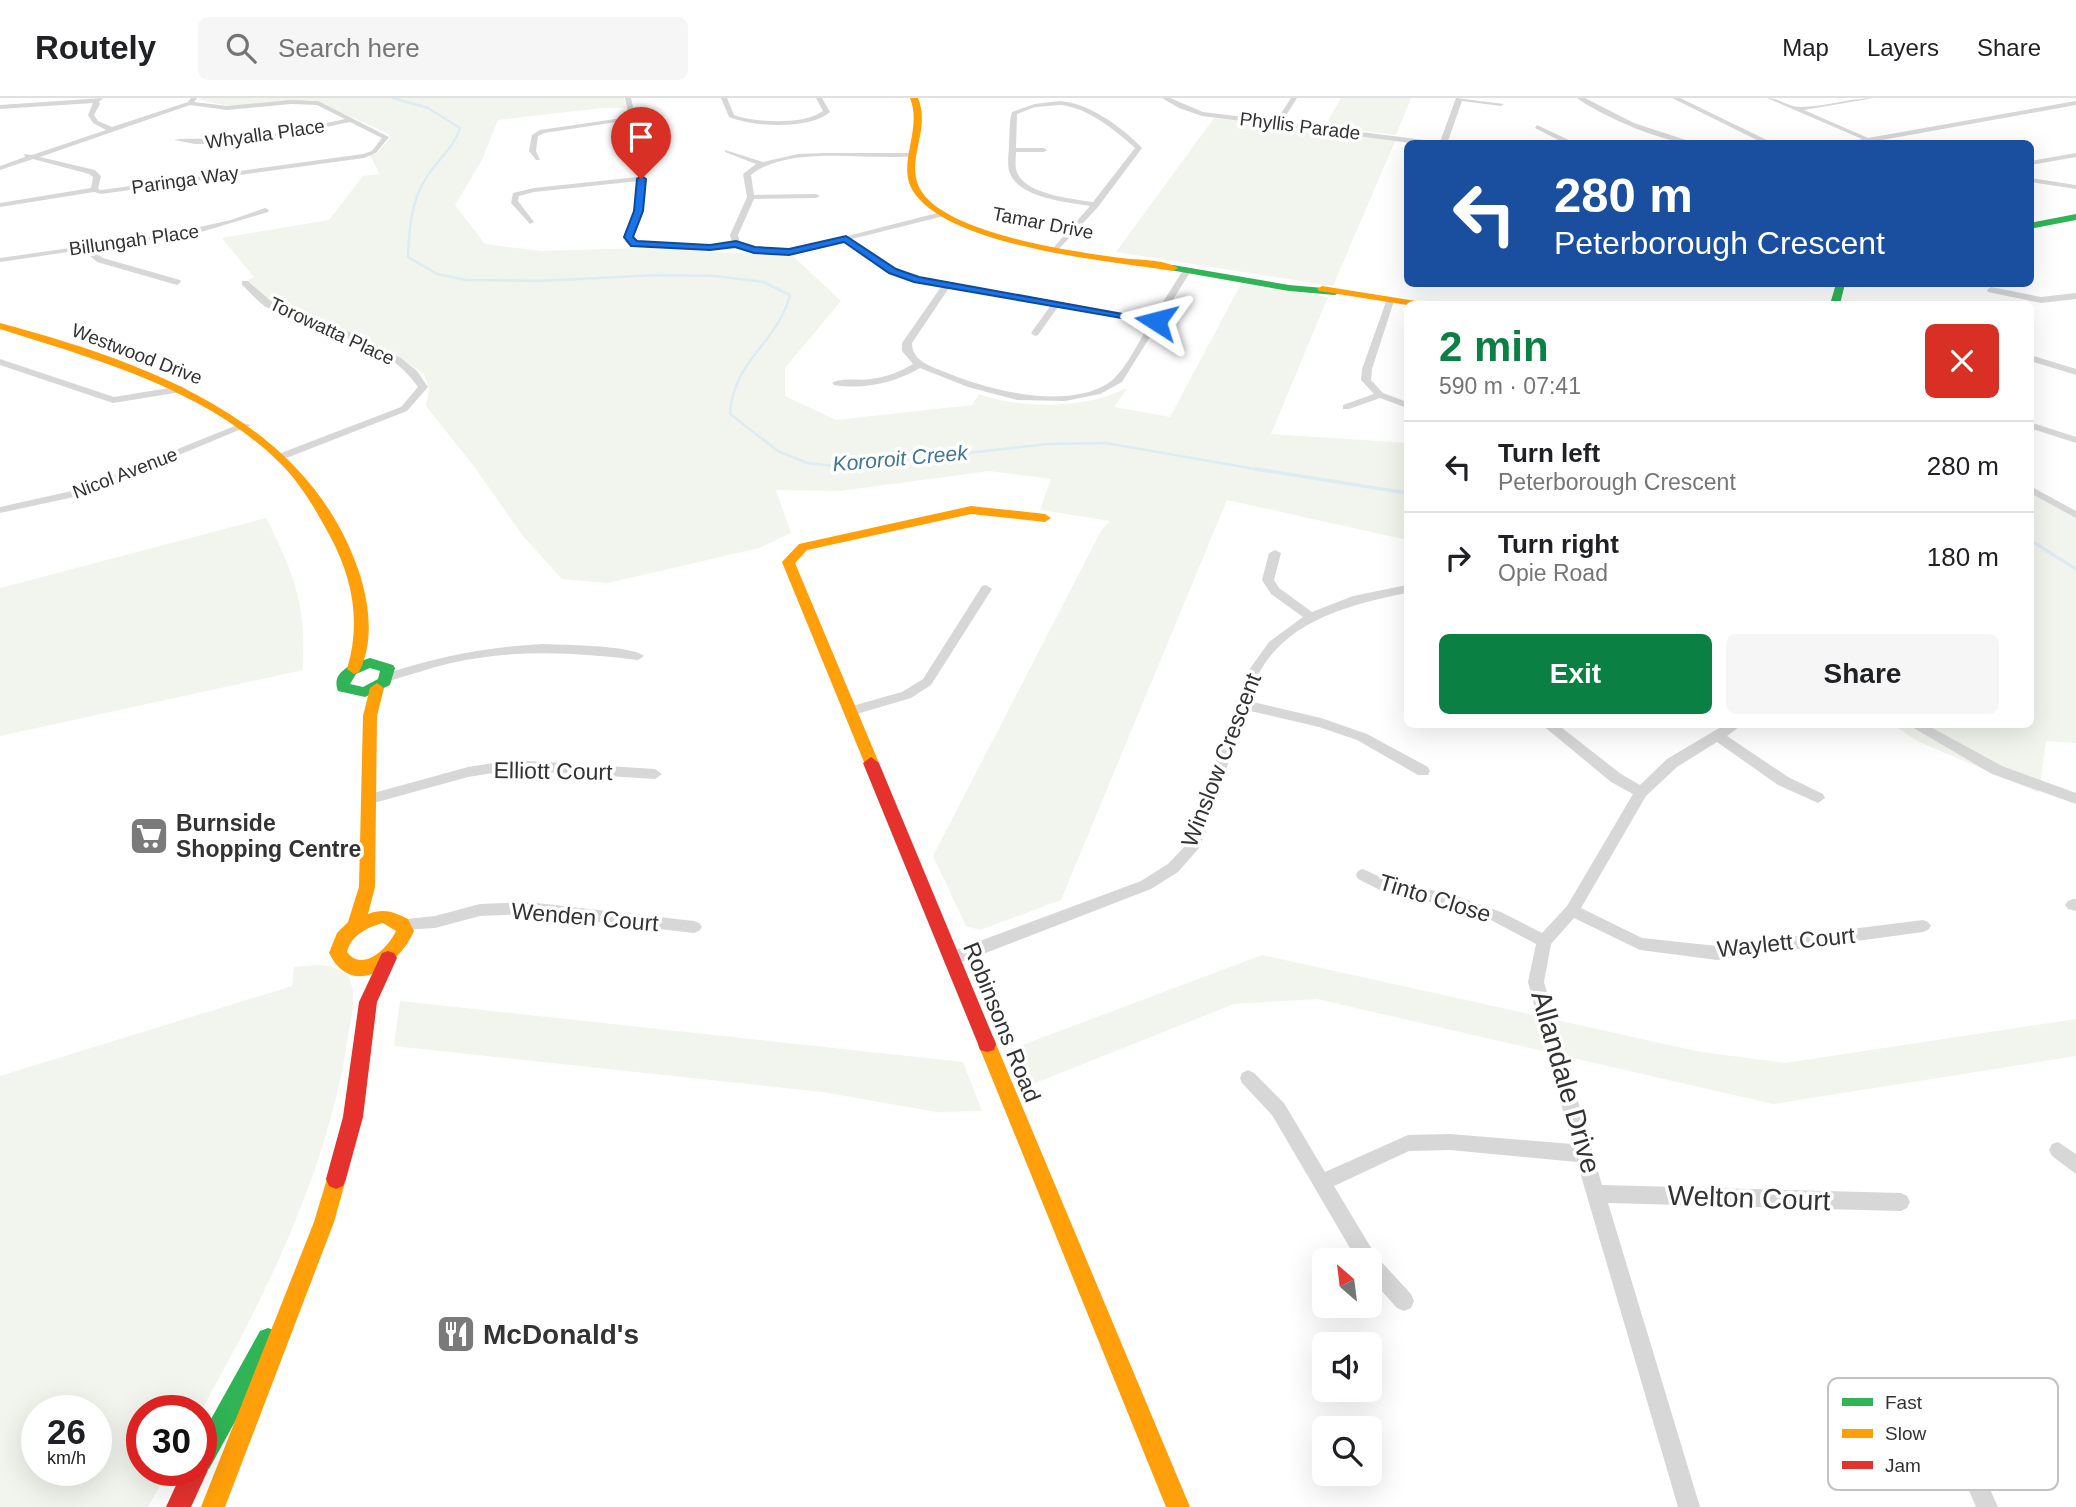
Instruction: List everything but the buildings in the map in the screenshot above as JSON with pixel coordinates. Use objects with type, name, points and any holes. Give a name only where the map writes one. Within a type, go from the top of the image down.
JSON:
[{"type":"street","points":[[628,98],[641,179],[641,202],[633,237],[640,244],[716,248],[736,244],[754,250],[789,252],[940,213]]},
{"type":"street","points":[[724,98],[731,116],[740,120],[800,121],[819,118],[827,112],[819,98]]},
{"type":"street","name":"Tamar Drive","points":[[915,98],[920,114],[911,176],[914,186],[920,196],[940,213],[984,233],[1269,283],[1404,303]]},
{"type":"street","name":"Phyllis Parade","points":[[1165,98],[1202,114],[1406,140]]},
{"type":"street","points":[[1278,124],[1294,98]]},
{"type":"street","points":[[1580,98],[1639,127],[1682,140]]},
{"type":"street","points":[[1675,98],[1764,140]]},
{"type":"street","points":[[1770,98],[1867,140],[2076,103]]},
{"type":"street","points":[[1796,109],[1871,98]]},
{"type":"street","points":[[1445,140],[1460,99],[1501,104]]},
{"type":"street","points":[[1,108],[98,100],[91,115],[95,122],[109,129]]},
{"type":"street","points":[[0,166],[192,100],[227,108],[318,103],[352,120]]},
{"type":"street","points":[[1063,245],[1095,205],[1139,148],[1071,103],[1027,107],[1014,113],[1013,173],[1027,188],[1051,197],[1095,205]]},
{"type":"street","points":[[538,159],[532,151],[537,133],[633,118]]},
{"type":"street","points":[[819,118],[828,122]]},
{"type":"street","name":"Whyalla Place","points":[[177,140],[201,144],[300,131],[352,120]]},
{"type":"street","name":"Paringa Way","points":[[29,156],[92,172],[97,176],[94,190],[101,192],[364,156],[374,152],[386,137],[352,120]]},
{"type":"street","points":[[1537,127],[1565,140]]},
{"type":"street","points":[[1012,150],[1044,150]]},
{"type":"street","points":[[727,151],[760,163]]},
{"type":"street","points":[[2034,162],[2076,155]]},
{"type":"street","points":[[736,244],[734,235],[751,197],[747,174],[760,163],[790,156],[913,156]]},
{"type":"street","points":[[530,222],[514,201],[516,195],[641,179]]},
{"type":"street","points":[[2034,181],[2076,187]]},
{"type":"street","points":[[0,205],[94,190]]},
{"type":"street","points":[[751,197],[816,197]]},
{"type":"street","name":"Billungah Place","points":[[0,260],[220,226],[265,210]]},
{"type":"street","points":[[2034,225],[2076,217]]},
{"type":"street","points":[[846,239],[893,271],[946,286],[1156,321]]},
{"type":"street","points":[[93,246],[93,255],[100,260],[177,282]]},
{"type":"street","points":[[946,286],[906,343],[909,355],[919,363],[1009,396],[1088,395],[1115,384],[1188,269]]},
{"type":"street","name":"Torowatta Place","points":[[245,283],[273,307],[351,336],[396,360],[417,375],[423,387],[404,409],[285,456]]},
{"type":"street","points":[[1991,290],[2041,300],[2076,296]]},
{"type":"street","points":[[1390,301],[1366,375],[1369,385],[1380,395],[1404,404]]},
{"type":"street","points":[[1035,333],[1056,304]]},
{"type":"street","name":"Westwood Drive","points":[[1,328],[181,389],[242,423],[285,456],[327,510],[348,554],[361,597],[363,647],[354,669]]},
{"type":"street","points":[[2034,359],[2076,372]]},
{"type":"street","points":[[0,362],[113,400],[181,389]]},
{"type":"street","points":[[836,383],[861,384],[890,379],[919,363]]},
{"type":"street","points":[[1346,407],[1380,395]]},
{"type":"street","name":"Nicol Avenue","points":[[0,503],[85,483],[242,423]]},
{"type":"street","name":"Nicol Avenue","points":[[0,510],[79,493],[242,423]]},
{"type":"street","points":[[2034,426],[2076,440]]},
{"type":"street","points":[[2034,491],[2076,515]]},
{"type":"street","name":"Robinsons Road","points":[[1045,518],[997,511],[948,513],[803,547],[793,554],[788,562],[1178,1507]]},
{"type":"street","points":[[1275,553],[1268,580],[1275,591],[1311,617]]},
{"type":"street","points":[[850,711],[906,695],[926,682],[986,589]]},
{"type":"street","name":"Winslow Crescent","points":[[951,959],[1146,885],[1173,868],[1193,846],[1252,674],[1273,645],[1311,617],[1357,599],[1404,590]]},
{"type":"street","points":[[363,647],[383,674]]},
{"type":"street","points":[[383,674],[358,693],[348,691],[342,684],[345,676],[354,669],[383,674],[481,651],[520,648],[638,656]]},
{"type":"street","points":[[368,1002],[349,966],[342,961],[340,945],[356,926],[367,887],[370,716],[383,674]]},
{"type":"street","points":[[358,693],[370,716]]},
{"type":"street","points":[[1242,704],[1321,723],[1362,737],[1423,771]]},
{"type":"street","points":[[1553,728],[1616,778],[1641,792]]},
{"type":"street","points":[[1920,728],[1997,770],[2076,799]]},
{"type":"street","points":[[1544,941],[1572,910],[1641,792],[1672,763],[1727,729],[1783,781],[1818,798]]},
{"type":"street","name":"Elliott Court","points":[[370,799],[468,772],[512,765],[655,774]]},
{"type":"street","name":"Tinto Close","points":[[1363,875],[1390,888],[1448,899],[1496,916],[1544,941]]},
{"type":"street","points":[[213,1507],[324,1222],[353,1117],[368,1002],[403,931],[384,916],[367,887]]},
{"type":"street","name":"Wenden Court","points":[[403,931],[480,910],[528,908],[694,927]]},
{"type":"street","name":"Waylett Court","points":[[1572,910],[1640,944],[1717,953],[1923,926]]},
{"type":"street","points":[[356,926],[384,916]]},
{"type":"street","name":"Allandale Drive","points":[[1544,941],[1536,982],[1689,1507]]},
{"type":"street","points":[[349,966],[366,967],[388,958]]},
{"type":"street","points":[[1248,1078],[1278,1109],[1361,1248]]},
{"type":"street","points":[[1321,1183],[1409,1143],[1450,1142],[1584,1154]]},
{"type":"street","points":[[2058,1150],[2076,1165]]},
{"type":"street","name":"Welton Court","points":[[1598,1194],[1901,1202]]},
{"type":"street","points":[[1382,1276],[1404,1301]]},
{"type":"street","points":[[217,1430],[291,1302]]},
{"type":"street","points":[[219,1507],[225,1480]]},
{"type":"street","points":[[178,1507],[188,1486]]},
{"type":"street","points":[[1980,1490],[1987,1507]]},
{"type":"shaded area","points":[[624,98],[626,108],[602,108],[498,120],[482,160],[455,205],[485,244],[541,251],[642,248],[793,256],[841,301],[785,368],[785,396],[836,420],[972,405],[979,394],[1013,402],[1052,405],[1109,396],[1124,389],[1127,389],[1114,407],[1170,417],[1241,284],[1328,297],[1271,434],[1404,443],[1404,539],[1227,500],[1061,900],[980,930],[966,926],[933,856],[1101,531],[1110,521],[1040,510],[1051,479],[989,471],[840,491],[776,490],[791,533],[759,548],[608,583],[562,579],[523,536],[473,465],[426,406],[429,388],[424,374],[397,356],[323,320],[273,304],[248,280],[254,277],[222,238],[329,220],[363,176],[379,174],[370,155],[376,154],[390,139],[389,134],[313,100],[234,107],[200,100]]},
{"type":"shaded area","points":[[1341,98],[1411,98],[1396,135],[1325,126]]},
{"type":"shaded area","points":[[1214,118],[1395,141],[1333,286],[1116,252]]},
{"type":"shaded area","points":[[2034,494],[2076,518],[2076,743],[2046,741],[2039,793],[1917,741],[1898,728],[2034,728]]},
{"type":"shaded area","points":[[266,518],[294,581],[303,627],[303,670],[0,736],[0,588]]},
{"type":"shaded area","points":[[1262,955],[1701,1052],[1785,1063],[2076,1019],[2076,1056],[1773,1104],[1317,999],[1234,1004],[1030,1085],[1017,1047]]},
{"type":"shaded area","points":[[330,966],[347,974],[353,1004],[339,1085],[326,1134],[292,1230],[249,1322],[210,1395],[126,1395],[126,1486],[160,1486],[148,1507],[0,1507],[0,1076],[292,986],[294,967]]},
{"type":"shaded area","points":[[400,1001],[963,1062],[982,1111],[937,1112],[822,1092],[394,1046]]},
{"type":"waterway","name":"Kororoit Creek","points":[[393,98],[428,108],[460,128],[454,142],[421,187],[412,216],[408,257],[437,274],[466,280],[539,281],[657,275],[716,276],[763,282],[790,295],[776,327],[739,380],[730,414],[778,451],[807,463],[844,467],[1048,444],[1106,443],[1266,471]]},
{"type":"waterway","name":"Kororoit Creek","points":[[1256,469],[1404,493]]},
{"type":"waterway","name":"Kororoit Creek","points":[[2034,543],[2076,569]]},
{"type":"traffic: fast","points":[[2034,225],[2076,217]]},
{"type":"traffic: fast","points":[[1173,268],[1289,288],[1335,292]]},
{"type":"traffic: fast","points":[[1836,301],[1839,287]]},
{"type":"traffic: fast","points":[[370,663],[388,668],[385,682],[365,692],[343,688],[348,674],[355,668],[370,663]]},
{"type":"traffic: fast","points":[[217,1432],[268,1339]]},
{"type":"traffic: slow","points":[[914,98],[920,121],[911,168],[912,180],[917,191],[934,209],[962,224],[1034,246],[1173,268]]},
{"type":"traffic: slow","points":[[1322,289],[1404,302]]},
{"type":"traffic: slow","points":[[0,326],[102,359],[153,378],[200,400],[245,427],[284,461],[318,501],[344,550],[355,579],[362,624],[359,654],[354,669]]},
{"type":"traffic: slow","points":[[871,763],[788,562],[803,547],[971,510],[1045,518]]},
{"type":"traffic: slow","points":[[356,926],[367,887],[370,716],[377,688]]},
{"type":"traffic: slow","points":[[384,916],[402,924],[405,931],[394,950],[385,959],[365,968],[355,968],[345,963],[338,953],[343,938],[362,923],[384,916]]},
{"type":"traffic: slow","points":[[987,1044],[1178,1507]]},
{"type":"traffic: slow","points":[[213,1507],[324,1222],[336,1179]]},
{"type":"traffic: jam","points":[[871,763],[987,1044]]},
{"type":"traffic: jam","points":[[336,1179],[353,1117],[368,1002],[388,958]]},
{"type":"traffic: jam","points":[[178,1507],[188,1486]]},
{"type":"place","name":"Burnside Shopping Centre","points":[[149,836]]},
{"type":"place","name":"McDonald's","points":[[456,1334]]},
{"type":"route","points":[[641,179],[639,211],[628,237],[631,243],[710,248],[736,244],[754,250],[789,252],[846,239],[893,271],[917,280],[1156,321]]}]
